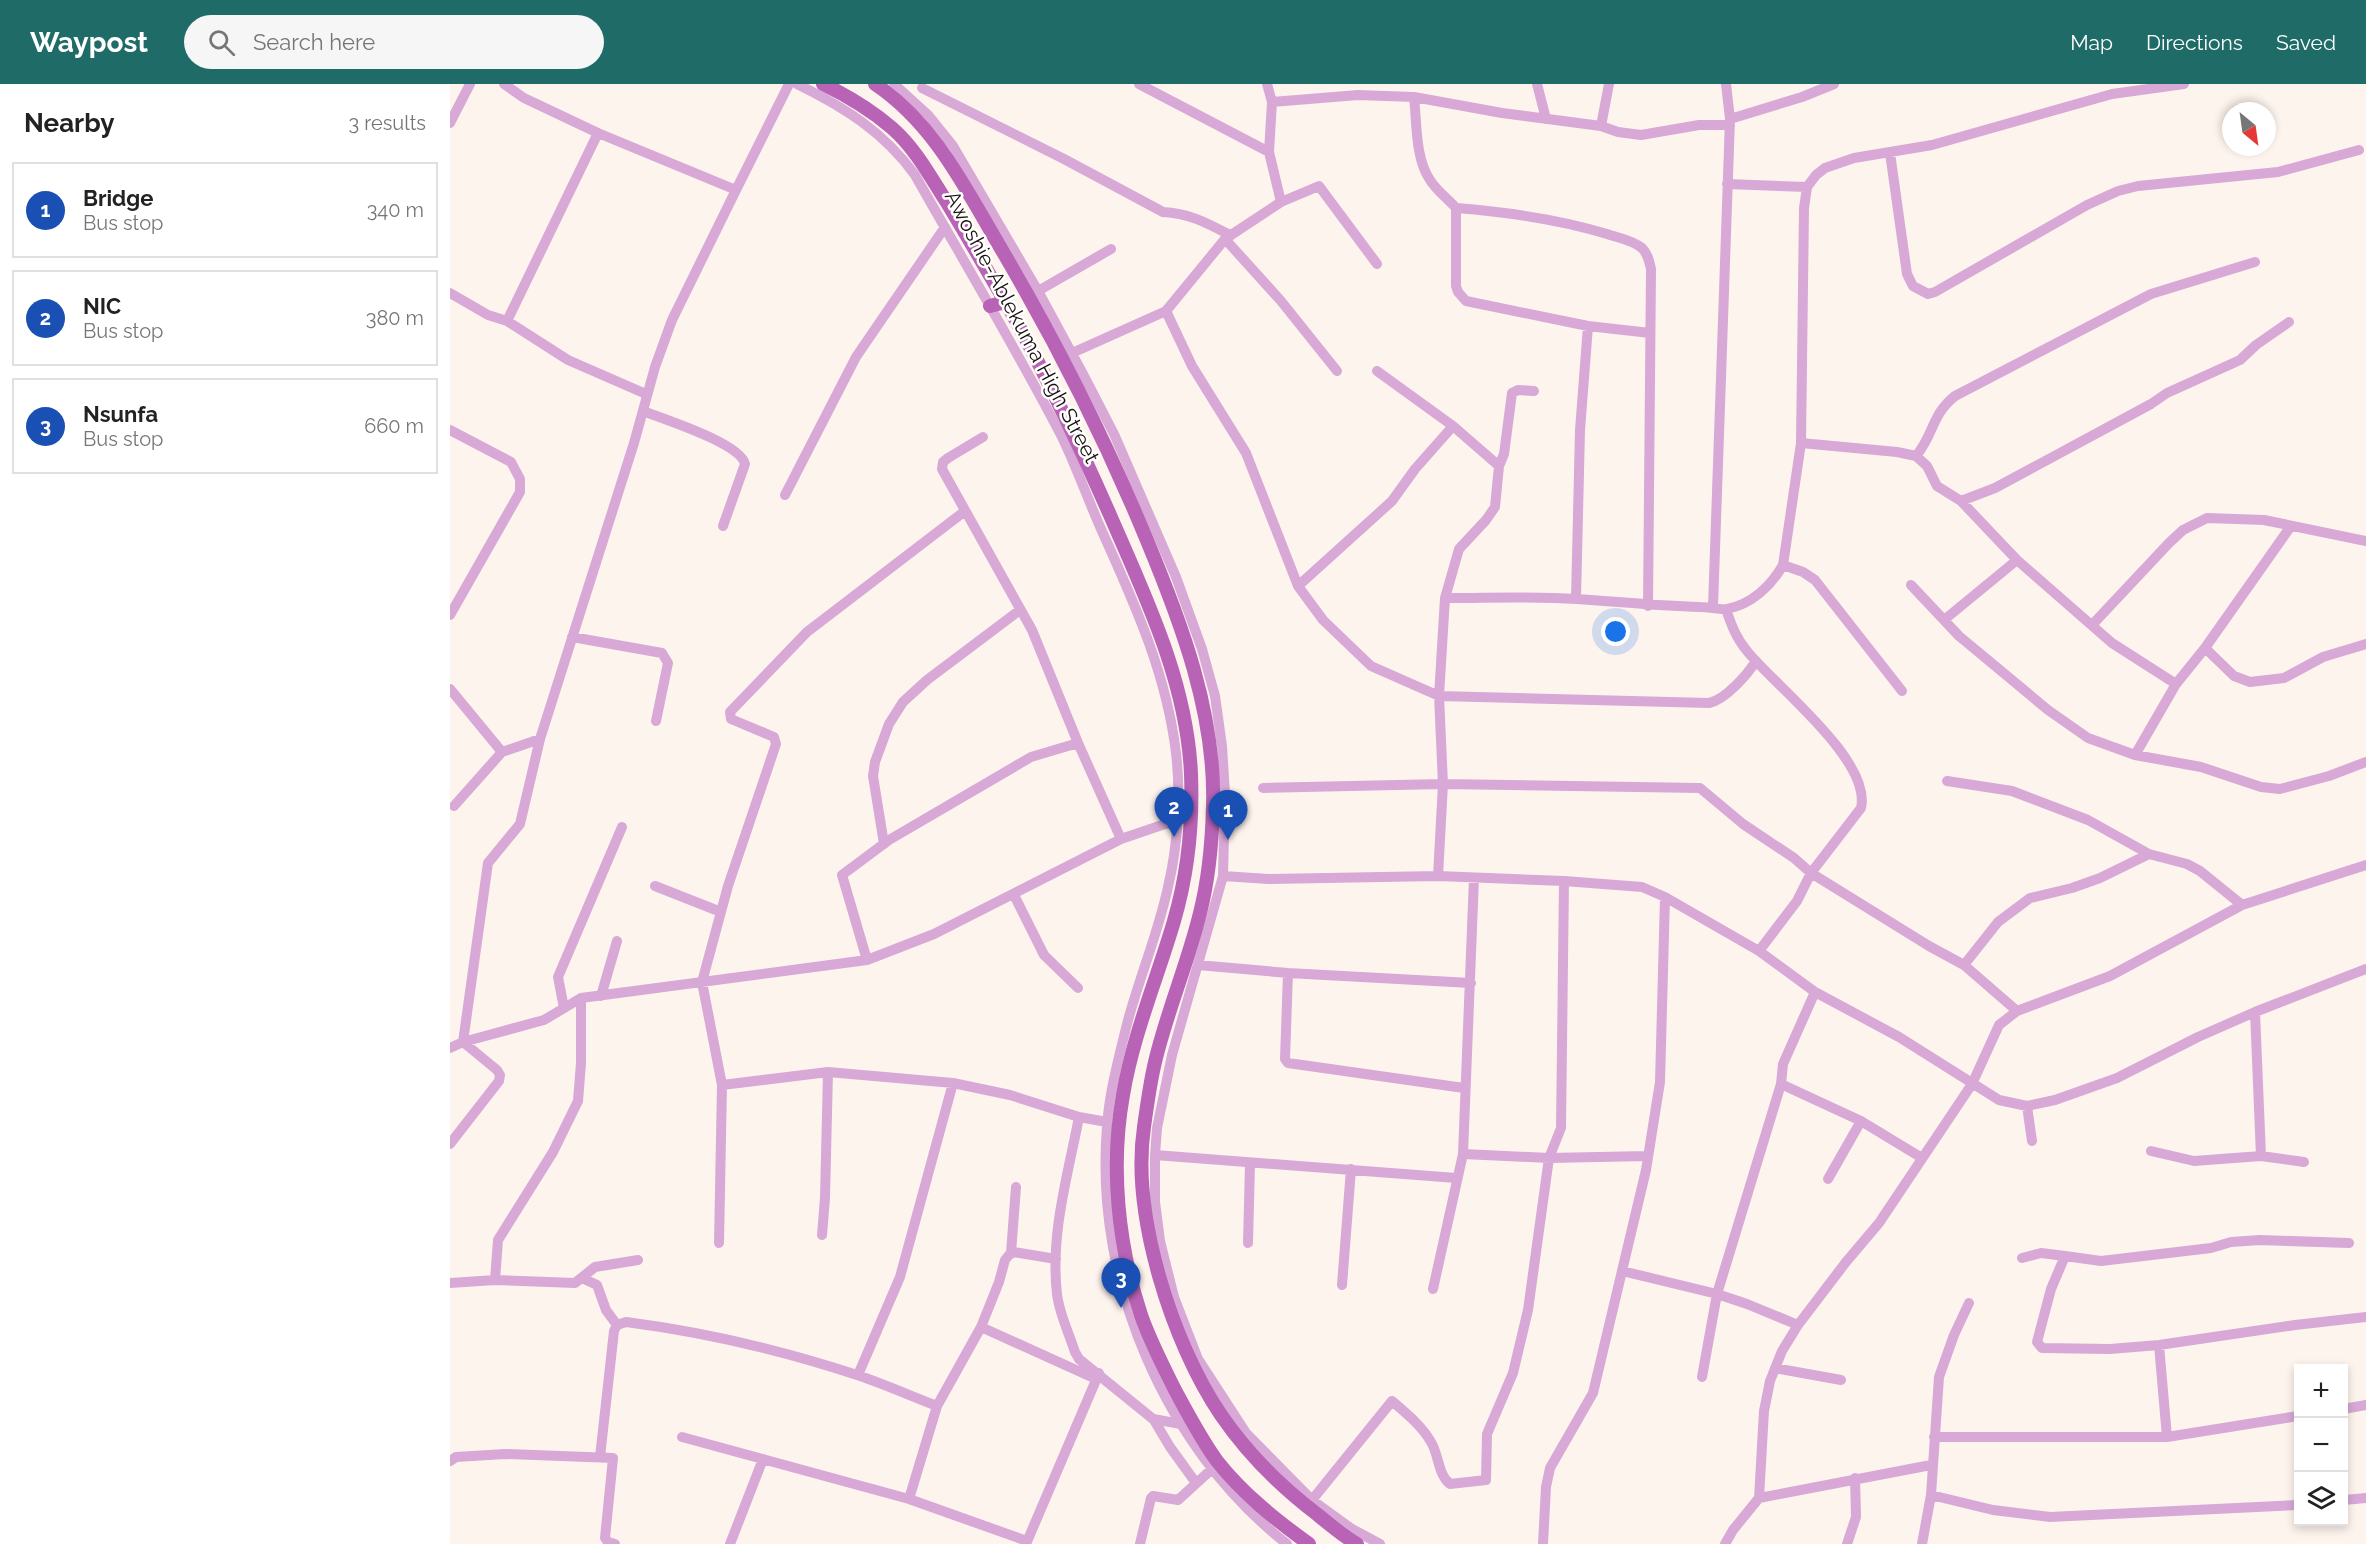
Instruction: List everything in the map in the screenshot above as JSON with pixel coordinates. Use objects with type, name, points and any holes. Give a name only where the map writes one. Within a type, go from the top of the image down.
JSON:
[{"type":"main road","name":"Awoshie-Ablekuma High Street","points":[[823,84],[866,108],[895,130],[913,151],[955,216],[1034,352],[1072,429],[1085,475],[1158,626],[1174,673],[1187,737],[1191,772],[1191,821],[1185,874],[1174,919],[1138,1031],[1123,1095],[1116,1154],[1119,1208],[1126,1256],[1141,1315],[1159,1358],[1193,1422],[1218,1461],[1260,1506],[1309,1544]]},
{"type":"main road","name":"Awoshie-Ablekuma High Street","points":[[875,84],[916,117],[949,160],[1041,317],[1119,474],[1167,590],[1194,672],[1204,716],[1211,762],[1213,805],[1208,876],[1200,914],[1155,1061],[1143,1132],[1142,1190],[1153,1250],[1172,1315],[1198,1377],[1222,1416],[1265,1469],[1307,1507],[1357,1544]]},
{"type":"main road","points":[[990,306],[1005,302]]},
{"type":"main road","points":[[1072,429],[1083,426],[1093,418]]},
{"type":"street","points":[[450,123],[470,84]]},
{"type":"street","points":[[504,84],[524,98],[598,133],[736,190]]},
{"type":"street","points":[[463,1042],[488,863],[520,824],[540,739],[646,394],[672,320],[789,84]]},
{"type":"street","name":"Awoshie-Ablekuma High Street","points":[[797,84],[855,116],[884,138],[915,175],[1063,440],[1085,475],[1153,650],[1170,714],[1176,756],[1177,823],[1168,887],[1128,1022],[1107,1122],[1106,1173],[1117,1274],[1136,1335],[1181,1424],[1230,1491],[1287,1544]]},
{"type":"street","name":"Awoshie-Ablekuma High Street","points":[[894,84],[916,103],[954,146],[1072,353],[1114,435],[1176,577],[1202,649],[1215,696],[1222,746],[1225,794],[1223,876],[1172,1055],[1157,1128],[1155,1155],[1155,1202],[1160,1241],[1174,1297],[1198,1359],[1246,1433],[1312,1500],[1380,1544]]},
{"type":"street","points":[[1139,84],[1269,152]]},
{"type":"street","points":[[1267,84],[1272,102],[1269,152],[1281,202]]},
{"type":"street","points":[[1537,84],[1546,119]]},
{"type":"street","points":[[1602,126],[1609,84]]},
{"type":"street","points":[[1713,607],[1730,122],[1726,84]]},
{"type":"street","points":[[1272,102],[1358,95],[1414,97],[1602,126],[1618,132],[1641,135],[1730,122],[1834,84]]},
{"type":"street","points":[[1445,598],[1576,599],[1648,606],[1726,609],[1748,601],[1760,593],[1774,580],[1783,565],[1801,443],[1804,207],[1807,187],[1816,175],[1825,168],[1871,154],[1932,145],[2110,89],[2184,84]]},
{"type":"street","points":[[916,103],[923,86],[1163,212],[1196,218],[1227,237],[1337,371]]},
{"type":"street","points":[[1414,97],[1420,155],[1425,169],[1430,180],[1456,208],[1508,212],[1531,218],[1570,223],[1639,246],[1648,256],[1651,269],[1648,606]]},
{"type":"street","points":[[507,321],[598,133]]},
{"type":"street","points":[[1890,153],[1907,274],[1913,286],[1928,294],[2087,205],[2118,191],[2138,186],[2278,172],[2359,150]]},
{"type":"street","points":[[1727,184],[1807,187]]},
{"type":"street","points":[[1072,353],[1166,311],[1227,237],[1281,202],[1319,186],[1377,264]]},
{"type":"street","points":[[1456,208],[1455,272],[1458,292],[1463,299],[1588,326],[1650,333]]},
{"type":"street","points":[[785,495],[856,357],[945,227]]},
{"type":"street","points":[[1038,291],[1111,249]]},
{"type":"street","points":[[1916,456],[1926,442],[1937,414],[1955,396],[2151,294],[2255,262]]},
{"type":"street","points":[[450,293],[488,315],[507,321],[568,360],[646,394]]},
{"type":"street","points":[[1166,311],[1192,366],[1246,453],[1298,586],[1323,620],[1371,666],[1438,696],[1712,703],[1743,679],[1756,661]]},
{"type":"street","points":[[1961,501],[1995,488],[2151,404],[2167,393],[2232,364],[2289,322]]},
{"type":"street","points":[[1576,599],[1580,430],[1588,326]]},
{"type":"street","points":[[1377,371],[1453,426],[1499,466]]},
{"type":"street","points":[[1438,876],[1443,784],[1438,696],[1445,598],[1459,549],[1495,507],[1499,466],[1504,454],[1512,393],[1518,390],[1534,391]]},
{"type":"street","points":[[642,411],[709,437],[743,459],[745,464],[723,526]]},
{"type":"street","points":[[1298,586],[1392,501],[1453,426]]},
{"type":"street","points":[[450,430],[511,462],[520,479],[520,492],[450,615]]},
{"type":"street","points":[[983,437],[943,462],[942,469],[1032,630],[1078,743],[1121,839]]},
{"type":"street","points":[[1801,443],[1897,452],[1916,456],[1927,466],[1937,486],[1961,501],[2017,560],[2112,643],[2176,684]]},
{"type":"street","points":[[720,1243],[722,1085],[702,982],[721,912],[776,744],[774,737],[731,719],[730,711],[807,632],[965,511]]},
{"type":"street","points":[[2092,625],[2169,543],[2196,522],[2207,518],[2264,520],[2366,541]]},
{"type":"street","points":[[2135,755],[2176,684],[2205,648],[2291,526]]},
{"type":"street","points":[[1944,620],[2017,560]]},
{"type":"street","points":[[1783,565],[1803,572],[1815,580],[1902,691]]},
{"type":"street","points":[[1911,585],[1959,636],[2088,738],[2135,755],[2201,767],[2261,787],[2280,789],[2329,776],[2366,762]]},
{"type":"street","points":[[1726,609],[1734,633],[1756,661],[1815,721],[1850,765],[1862,794],[1861,808],[1811,873],[1797,901],[1759,951]]},
{"type":"street","points":[[884,844],[873,776],[875,762],[889,724],[903,702],[927,681],[1020,610]]},
{"type":"street","points":[[572,637],[662,653],[668,663],[656,721]]},
{"type":"street","points":[[2205,648],[2234,676],[2250,682],[2284,678],[2323,657],[2366,644]]},
{"type":"street","points":[[450,689],[502,752]]},
{"type":"street","points":[[454,806],[502,752],[540,739]]},
{"type":"street","points":[[867,960],[842,876],[884,844],[1031,757],[1078,743]]},
{"type":"street","points":[[1947,782],[2012,791],[2088,820],[2149,854],[2187,864],[2200,871],[2242,905]]},
{"type":"street","points":[[1263,788],[1443,784],[1700,788],[1743,824],[1794,858],[1811,873],[1964,965],[2017,1011]]},
{"type":"street","points":[[450,1048],[463,1042],[544,1020],[581,998],[867,960],[934,934],[1121,839],[1165,824],[1177,823]]},
{"type":"street","points":[[564,1008],[558,977],[622,827]]},
{"type":"street","points":[[1964,965],[1998,922],[2030,898],[2072,888],[2100,878],[2149,854]]},
{"type":"street","points":[[1725,1544],[1733,1530],[1759,1498],[1764,1411],[1770,1381],[1782,1351],[1798,1325],[1846,1262],[1880,1223],[1972,1084],[1996,1028],[2017,1011],[2110,976],[2242,905],[2366,865]]},
{"type":"street","points":[[1223,876],[1269,879],[1438,876],[1642,887],[1665,897],[1759,951],[1815,992],[1899,1037],[1972,1084],[2002,1101],[2027,1106],[2055,1100],[2117,1078],[2198,1037],[2255,1012],[2366,969]]},
{"type":"street","points":[[1433,1289],[1463,1154],[1474,878]]},
{"type":"street","points":[[1312,1500],[1392,1401],[1416,1423],[1431,1442],[1444,1479],[1450,1484],[1486,1480],[1487,1434],[1513,1373],[1528,1310],[1549,1158],[1561,1128],[1564,881]]},
{"type":"street","points":[[655,885],[721,912]]},
{"type":"street","points":[[1014,895],[1044,955],[1078,988]]},
{"type":"street","points":[[1543,1544],[1546,1487],[1550,1468],[1593,1393],[1648,1156],[1660,1082],[1665,897]]},
{"type":"street","points":[[600,996],[617,941]]},
{"type":"street","points":[[1198,965],[1288,973],[1471,983]]},
{"type":"street","points":[[1288,973],[1285,1059],[1288,1063],[1464,1088]]},
{"type":"street","points":[[1702,1377],[1717,1294],[1781,1084],[1783,1064],[1815,992]]},
{"type":"street","points":[[495,1280],[498,1240],[553,1152],[578,1101],[581,1063],[581,998]]},
{"type":"street","points":[[2255,1012],[2261,1156]]},
{"type":"street","points":[[450,1144],[499,1081],[500,1075],[463,1042]]},
{"type":"street","points":[[722,1085],[828,1072],[953,1083],[1010,1095],[1079,1117],[1107,1122]]},
{"type":"street","points":[[822,1235],[828,1072]]},
{"type":"street","points":[[858,1375],[900,1277],[953,1083]]},
{"type":"street","points":[[1781,1084],[1862,1120],[1922,1158]]},
{"type":"street","points":[[2027,1106],[2032,1141]]},
{"type":"street","points":[[1079,1117],[1057,1226],[1056,1259],[1057,1294],[1075,1352],[1079,1359],[1098,1376],[1154,1420],[1196,1484]]},
{"type":"street","points":[[1828,1179],[1862,1120]]},
{"type":"street","points":[[2151,1151],[2194,1161],[2261,1156],[2304,1162]]},
{"type":"street","points":[[1463,1154],[1549,1158],[1648,1156]]},
{"type":"street","points":[[1155,1155],[1456,1178]]},
{"type":"street","points":[[1248,1243],[1250,1163]]},
{"type":"street","points":[[1342,1285],[1351,1169]]},
{"type":"street","points":[[909,1499],[937,1406],[981,1327],[1005,1260],[1011,1253],[1016,1187]]},
{"type":"street","points":[[2022,1258],[2041,1254],[2111,1260],[2211,1248],[2231,1242],[2260,1240],[2349,1243]]},
{"type":"street","points":[[1011,1253],[1056,1259]]},
{"type":"street","points":[[2065,1256],[2051,1288],[2037,1342],[2042,1348],[2110,1349],[2159,1345],[2366,1317]]},
{"type":"street","points":[[450,1283],[495,1280],[574,1283],[595,1267],[638,1260]]},
{"type":"street","points":[[1622,1271],[1717,1294],[1798,1325]]},
{"type":"street","points":[[582,1278],[597,1285],[606,1310],[617,1326]]},
{"type":"street","points":[[1922,1544],[1931,1495],[1931,1465],[1939,1377],[1969,1303]]},
{"type":"street","points":[[600,1457],[614,1331],[617,1326],[626,1322],[714,1336],[858,1375],[937,1406]]},
{"type":"street","points":[[981,1327],[1098,1376]]},
{"type":"street","points":[[2159,1345],[2167,1437]]},
{"type":"street","points":[[1775,1368],[1840,1380]]},
{"type":"street","points":[[682,1437],[909,1499],[1027,1542],[1098,1376]]},
{"type":"street","points":[[2348,1408],[2366,1405]]},
{"type":"street","points":[[1934,1437],[2167,1437],[2294,1417]]},
{"type":"street","points":[[1154,1420],[1181,1424]]},
{"type":"street","points":[[450,1461],[456,1458],[506,1454],[613,1458],[605,1538],[608,1542],[615,1544]]},
{"type":"street","points":[[730,1544],[763,1459]]},
{"type":"street","points":[[1759,1498],[1931,1465]]},
{"type":"street","points":[[1140,1544],[1151,1498],[1153,1496],[1178,1500],[1212,1469]]},
{"type":"street","points":[[1847,1544],[1856,1517],[1855,1478]]},
{"type":"street","points":[[1931,1495],[1993,1510],[2050,1517],[2294,1504]]},
{"type":"street","points":[[2348,1500],[2366,1498]]},
{"type":"place","name":"NIC","points":[[1174,837]]},
{"type":"place","name":"Bridge","points":[[1228,840]]},
{"type":"place","name":"Nsunfa","points":[[1121,1308]]}]
